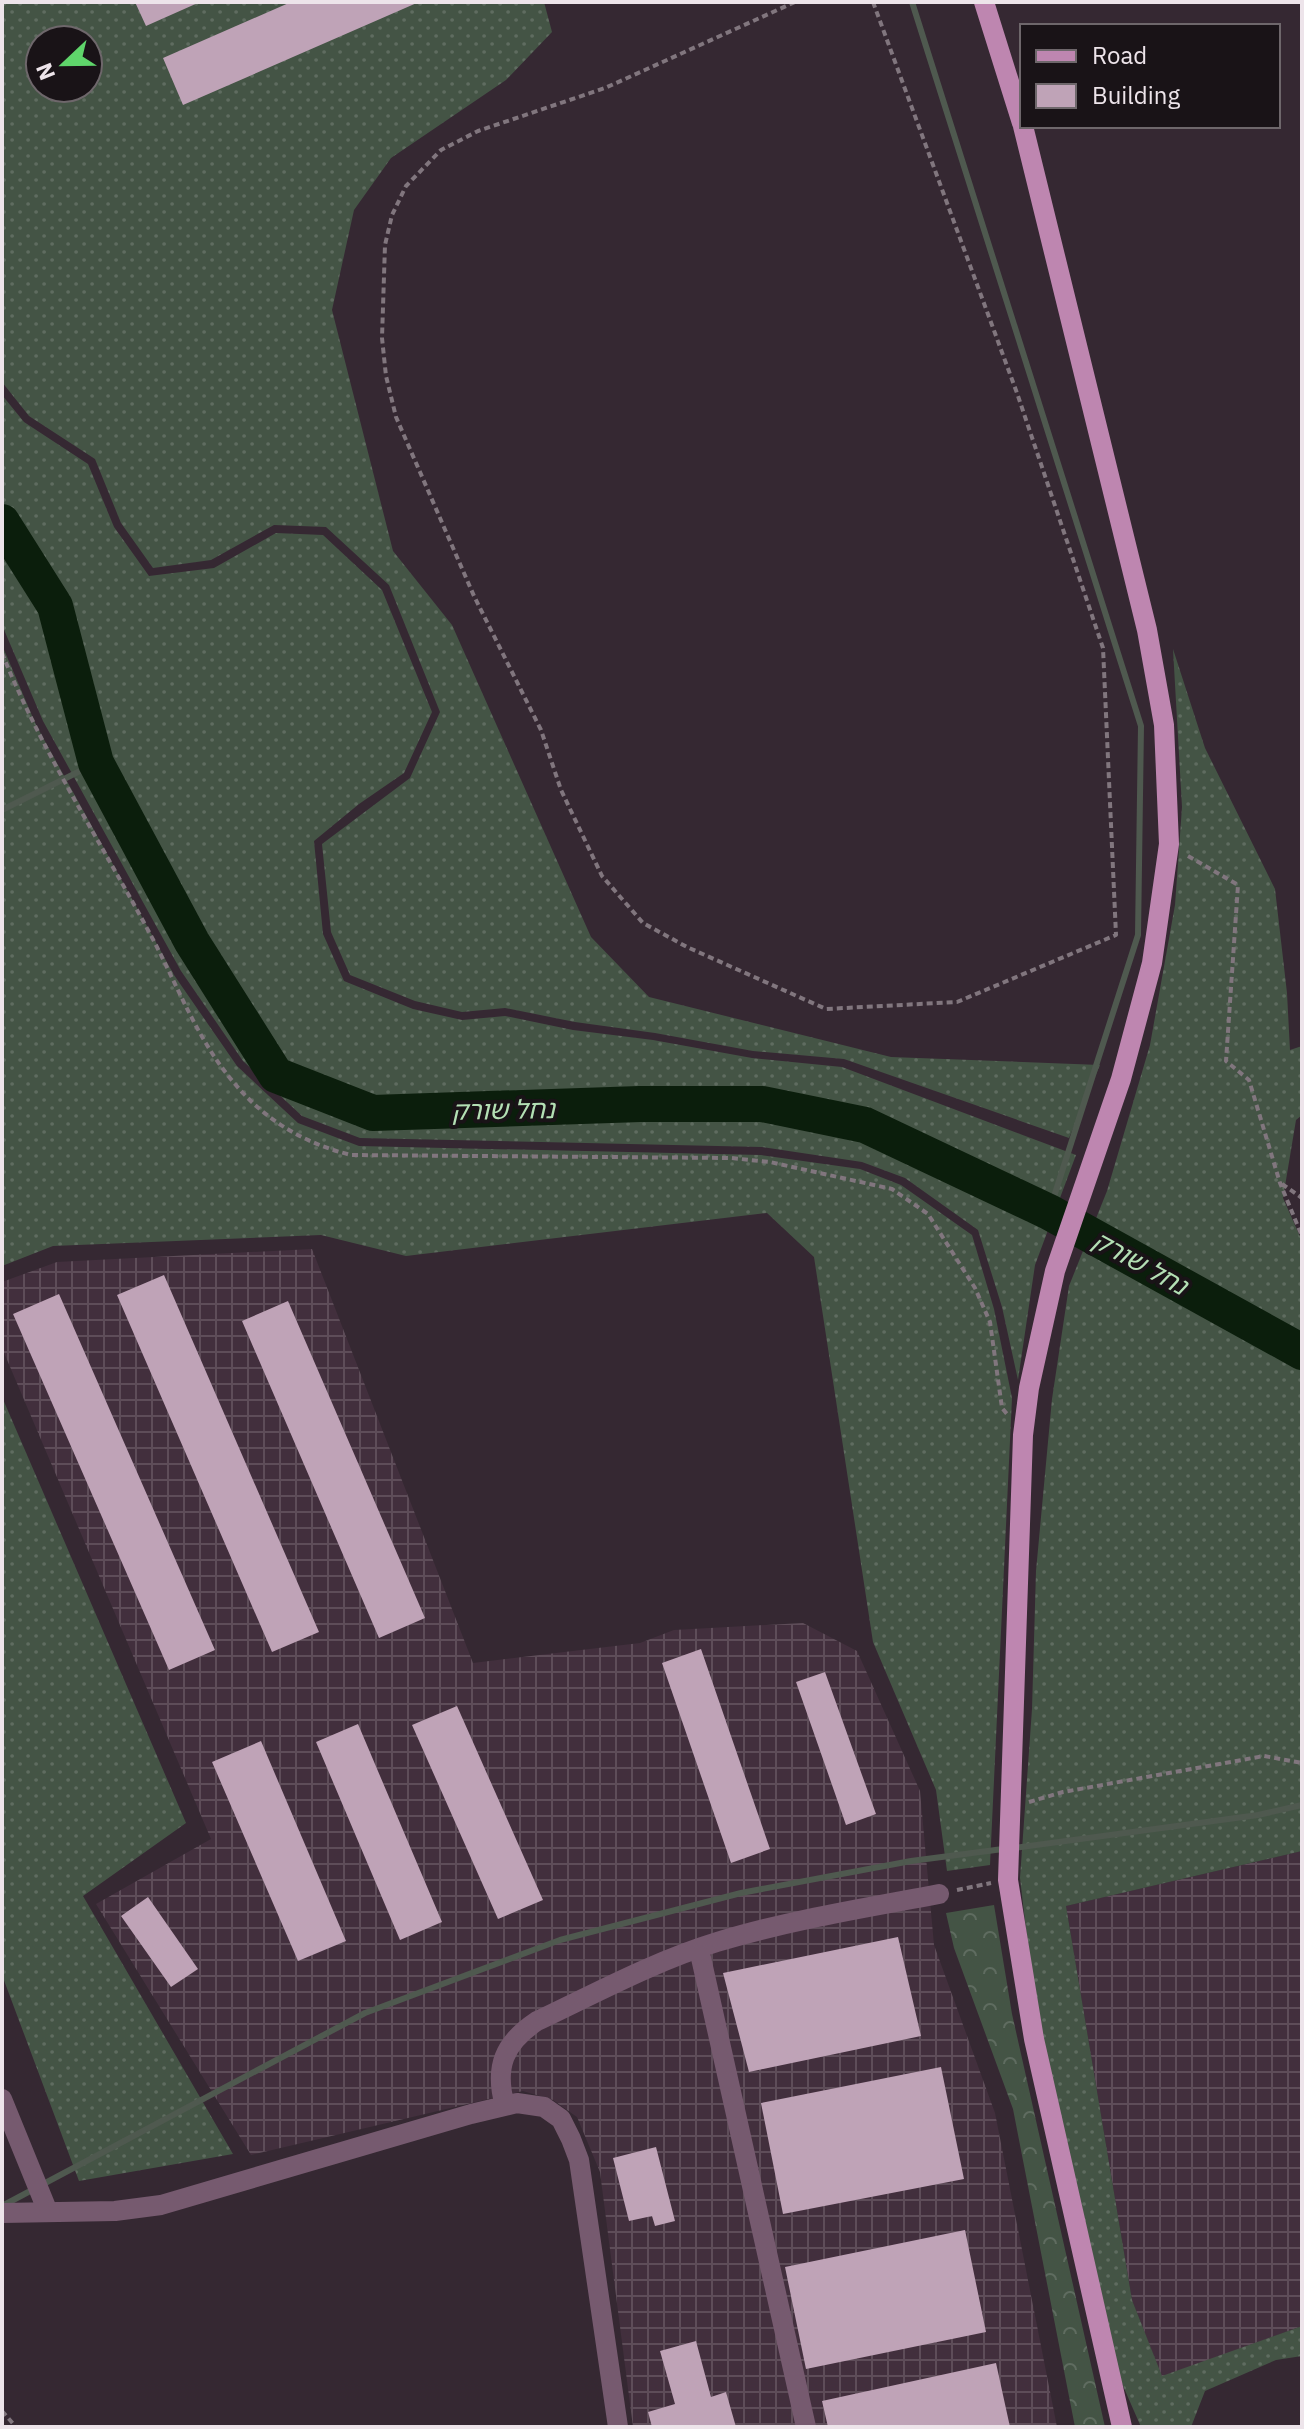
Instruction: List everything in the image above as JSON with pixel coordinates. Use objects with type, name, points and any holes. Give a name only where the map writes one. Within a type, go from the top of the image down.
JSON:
[{"type":"main road","points":[[984,2],[1020,119]]},
{"type":"main road","points":[[1023,128],[1147,630],[1164,725],[1169,844],[1152,963],[1121,1079],[1055,1271],[1029,1388],[1023,1435],[1008,1880],[1034,2039],[1122,2427]]},
{"type":"street","points":[[505,2106],[500,2089],[507,2048],[517,2034],[537,2021],[699,1949],[773,1928],[939,1894]]},
{"type":"street","points":[[699,1949],[806,2427]]},
{"type":"street","points":[[2,2099],[48,2212]]},
{"type":"street","points":[[2,2213],[115,2211],[161,2205],[505,2106],[517,2103],[544,2107],[561,2119],[579,2160],[618,2427]]},
{"type":"path","points":[[795,2],[605,88],[478,131],[441,150],[406,186],[392,215],[385,245],[382,338],[386,376],[396,417],[474,596],[541,730],[561,790],[602,876],[643,923],[687,947],[826,1009],[957,1002],[1116,935],[1103,648],[1017,393],[873,2]]},
{"type":"path","points":[[2,653],[20,699],[150,935],[198,1034],[235,1084],[291,1133],[323,1148],[351,1155],[731,1158],[770,1162],[892,1189],[928,1214],[975,1288],[990,1322],[1002,1408],[1023,1435]]},
{"type":"path","points":[[1169,844],[1238,885],[1226,1061],[1249,1080],[1280,1183],[1302,1236]]},
{"type":"path","points":[[1280,1183],[1302,1198]]},
{"type":"path","points":[[1010,1807],[1063,1792],[1264,1756],[1302,1763]]},
{"type":"path","points":[[939,1894],[1008,1880]]},
{"type":"path","points":[[2,2411],[16,2427]]},
{"type":"shaded area","points":[[312,1249],[473,1663],[640,1643],[674,1630],[803,1623],[857,1651],[920,1791],[934,1945],[995,2113],[1057,2427],[633,2427],[600,2172],[577,2117],[553,2100],[523,2091],[251,2155],[96,1904],[211,1839],[2,1348],[2,1282],[57,1262]]},
{"type":"shaded area","points":[[1302,1851],[1302,2326],[1162,2377],[1132,2300],[1066,1906]]},
{"type":"green space","points":[[2,2],[544,2],[552,32],[506,80],[391,158],[354,210],[332,310],[393,551],[452,625],[591,937],[649,997],[891,1057],[1100,1065],[1069,1138],[844,1059],[753,1051],[505,1008],[462,1012],[415,1001],[350,975],[331,932],[322,844],[410,778],[440,712],[389,585],[326,527],[274,525],[211,560],[153,568],[121,523],[95,459],[29,416],[2,382]]},
{"type":"green space","points":[[2,395],[24,422],[88,464],[114,527],[149,576],[214,568],[276,533],[323,535],[382,590],[432,712],[404,773],[314,841],[323,934],[344,981],[413,1009],[462,1020],[505,1016],[573,1030],[653,1040],[752,1058],[842,1067],[1076,1155],[1035,1265],[1018,1380],[1002,1307],[978,1230],[905,1178],[862,1162],[762,1147],[360,1138],[302,1116],[243,1061],[181,971],[43,721],[2,625]]},
{"type":"green space","points":[[2,645],[36,725],[174,975],[237,1066],[298,1123],[359,1146],[761,1155],[860,1169],[901,1185],[972,1235],[994,1309],[1012,1398],[990,1865],[947,1871],[936,1790],[873,1642],[814,1257],[767,1213],[406,1256],[321,1235],[53,1246],[2,1266]]},
{"type":"green space","points":[[1173,649],[1205,748],[1275,889],[1290,1050],[1302,1046],[1302,1115],[1296,1120],[1283,1198],[1302,1241],[1302,1851],[1066,1906],[1132,2300],[1162,2376],[1302,2326],[1302,2356],[1276,2360],[1205,2391],[1191,2427],[1141,2427],[1117,2372],[1036,2015],[1020,1878],[1032,1709],[1036,1571],[1052,1399],[1069,1286],[1107,1191],[1150,1045],[1175,905],[1182,807]]},
{"type":"green space","points":[[2,1397],[186,1823],[83,1896],[233,2154],[79,2181],[2,1975]]},
{"type":"green space","points":[[994,1905],[1012,2014],[1105,2427],[1075,2427],[1013,2109],[954,1948],[946,1913]]},
{"type":"building","points":[[135,2],[200,2],[146,26]]},
{"type":"building","points":[[291,2],[419,2],[183,105],[163,58]]},
{"type":"building","points":[[164,1275],[319,1632],[272,1652],[117,1295]]},
{"type":"building","points":[[59,1294],[215,1650],[169,1670],[13,1314]]},
{"type":"building","points":[[288,1301],[425,1618],[379,1638],[242,1321]]},
{"type":"building","points":[[701,1649],[770,1849],[731,1863],[662,1663]]},
{"type":"building","points":[[825,1672],[876,1814],[846,1825],[796,1682]]},
{"type":"building","points":[[457,1706],[543,1900],[498,1919],[412,1725]]},
{"type":"building","points":[[358,1724],[442,1922],[400,1940],[316,1742]]},
{"type":"building","points":[[261,1741],[346,1941],[298,1961],[212,1762]]},
{"type":"building","points":[[148,1897],[198,1969],[171,1987],[121,1916]]},
{"type":"building","points":[[898,1937],[921,2036],[749,2072],[723,1973]]},
{"type":"building","points":[[941,2067],[964,2179],[783,2214],[761,2103]]},
{"type":"building","points":[[656,2147],[675,2221],[655,2226],[652,2216],[629,2221],[613,2158]]},
{"type":"building","points":[[965,2230],[986,2332],[806,2369],[785,2267]]},
{"type":"building","points":[[696,2341],[711,2397],[726,2392],[736,2427],[652,2427],[648,2412],[675,2404],[660,2351]]},
{"type":"building","points":[[996,2363],[1010,2427],[828,2427],[822,2401]]},
{"type":"waterway","points":[[912,2],[1141,726],[1138,935],[1049,1212]]},
{"type":"waterway","name":"נחל שורק","points":[[2,522],[55,606],[96,763],[192,942],[276,1075],[373,1113],[640,1104],[762,1104],[865,1125],[1049,1212],[1302,1352]]},
{"type":"waterway","points":[[2,810],[96,763]]},
{"type":"waterway","points":[[1014,1848],[1258,1815],[1302,1805]]},
{"type":"waterway","points":[[2,2206],[365,2013],[560,1940],[741,1893],[911,1861],[1003,1849]]}]
